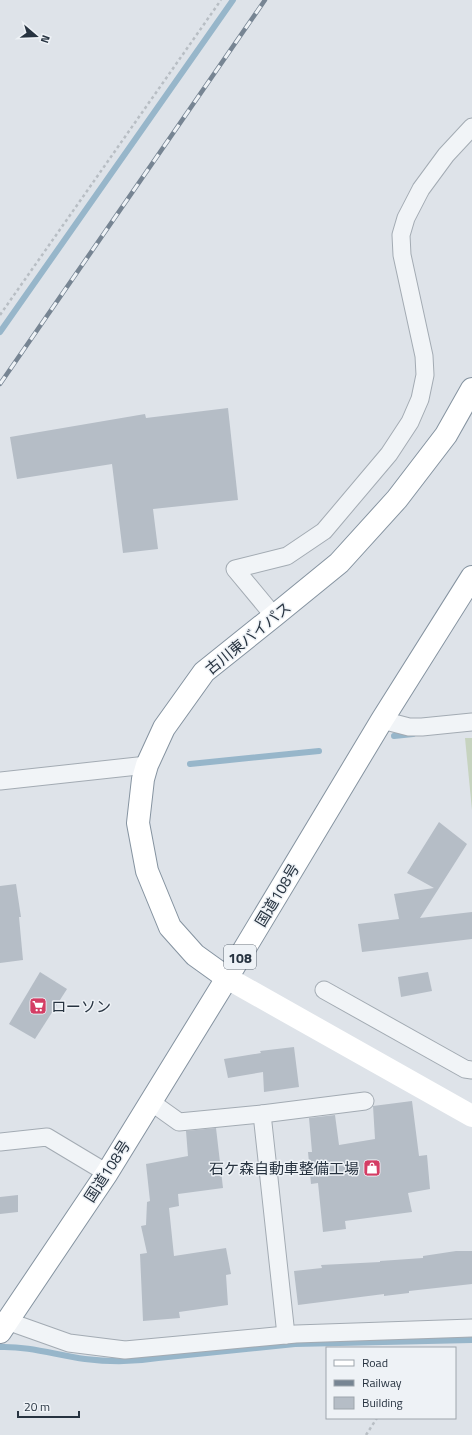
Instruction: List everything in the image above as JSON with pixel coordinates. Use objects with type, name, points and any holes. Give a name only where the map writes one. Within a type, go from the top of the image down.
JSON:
[{"type":"main road","name":"古川東バイパス","points":[[472,388],[446,435],[397,499],[339,563],[204,672],[164,728],[147,765],[143,779],[138,823],[147,871],[170,927],[194,955],[227,978],[472,1116]]},
{"type":"main road","name":"国道108号","points":[[3,1326],[107,1173],[227,978],[382,720],[472,577]]},
{"type":"street","points":[[274,616],[235,569],[287,556],[324,531],[389,454],[410,422],[420,399],[425,375],[424,356],[402,255],[401,235],[406,218],[421,189],[446,155],[472,127]]},
{"type":"street","points":[[382,720],[409,727],[422,728],[472,722]]},
{"type":"street","points":[[0,781],[147,765]]},
{"type":"street","points":[[324,990],[465,1069],[472,1070]]},
{"type":"street","points":[[151,1102],[179,1122],[262,1114],[365,1100]]},
{"type":"street","points":[[262,1114],[286,1335]]},
{"type":"street","points":[[0,1142],[47,1137],[107,1173]]},
{"type":"street","points":[[3,1326],[69,1343],[125,1350],[286,1335],[472,1328]]},
{"type":"path","points":[[0,315],[221,0]]},
{"type":"path","points":[[366,1435],[376,1419]]},
{"type":"green space","points":[[465,738],[472,738],[472,810]]},
{"type":"building","points":[[228,408],[238,500],[153,509],[158,549],[123,553],[112,464],[17,479],[10,437],[145,414],[146,418]]},
{"type":"building","points":[[439,822],[467,844],[420,918],[472,912],[472,939],[362,952],[358,924],[399,919],[394,894],[434,888],[407,873]]},
{"type":"building","points":[[16,884],[21,917],[19,917],[23,960],[0,963],[0,886]]},
{"type":"building","name":"ローソン","points":[[40,972],[67,989],[35,1039],[9,1024]]},
{"type":"building","points":[[428,972],[432,991],[401,997],[398,977]]},
{"type":"building","points":[[294,1047],[299,1087],[264,1092],[263,1072],[228,1078],[224,1059],[261,1053],[260,1051]]},
{"type":"building","points":[[412,1101],[419,1156],[427,1155],[430,1189],[408,1193],[412,1212],[345,1221],[346,1229],[323,1232],[318,1183],[311,1184],[308,1152],[312,1152],[309,1118],[335,1115],[339,1145],[375,1139],[373,1106]]},
{"type":"building","points":[[216,1128],[223,1188],[178,1194],[179,1206],[169,1208],[174,1256],[226,1248],[231,1274],[226,1275],[228,1305],[179,1312],[180,1318],[143,1321],[140,1254],[147,1253],[141,1226],[146,1225],[147,1202],[150,1201],[146,1164],[188,1156],[186,1131]]},
{"type":"building","points":[[18,1195],[18,1212],[0,1214],[0,1197]]},
{"type":"building","points":[[456,1251],[472,1251],[472,1284],[409,1291],[409,1293],[384,1296],[384,1294],[298,1305],[294,1271],[322,1268],[321,1265],[423,1258],[423,1256]]},
{"type":"waterway","points":[[0,332],[233,0]]},
{"type":"waterway","points":[[394,736],[413,734]]},
{"type":"waterway","points":[[190,764],[319,751]]},
{"type":"waterway","points":[[0,1347],[32,1349],[85,1359],[122,1361],[295,1344],[472,1340]]},
{"type":"railway","points":[[0,384],[265,0]]},
{"type":"place","name":"ローソン","points":[[38,1006]]},
{"type":"place","name":"石ケ森自動車整備工場","points":[[372,1168]]}]
